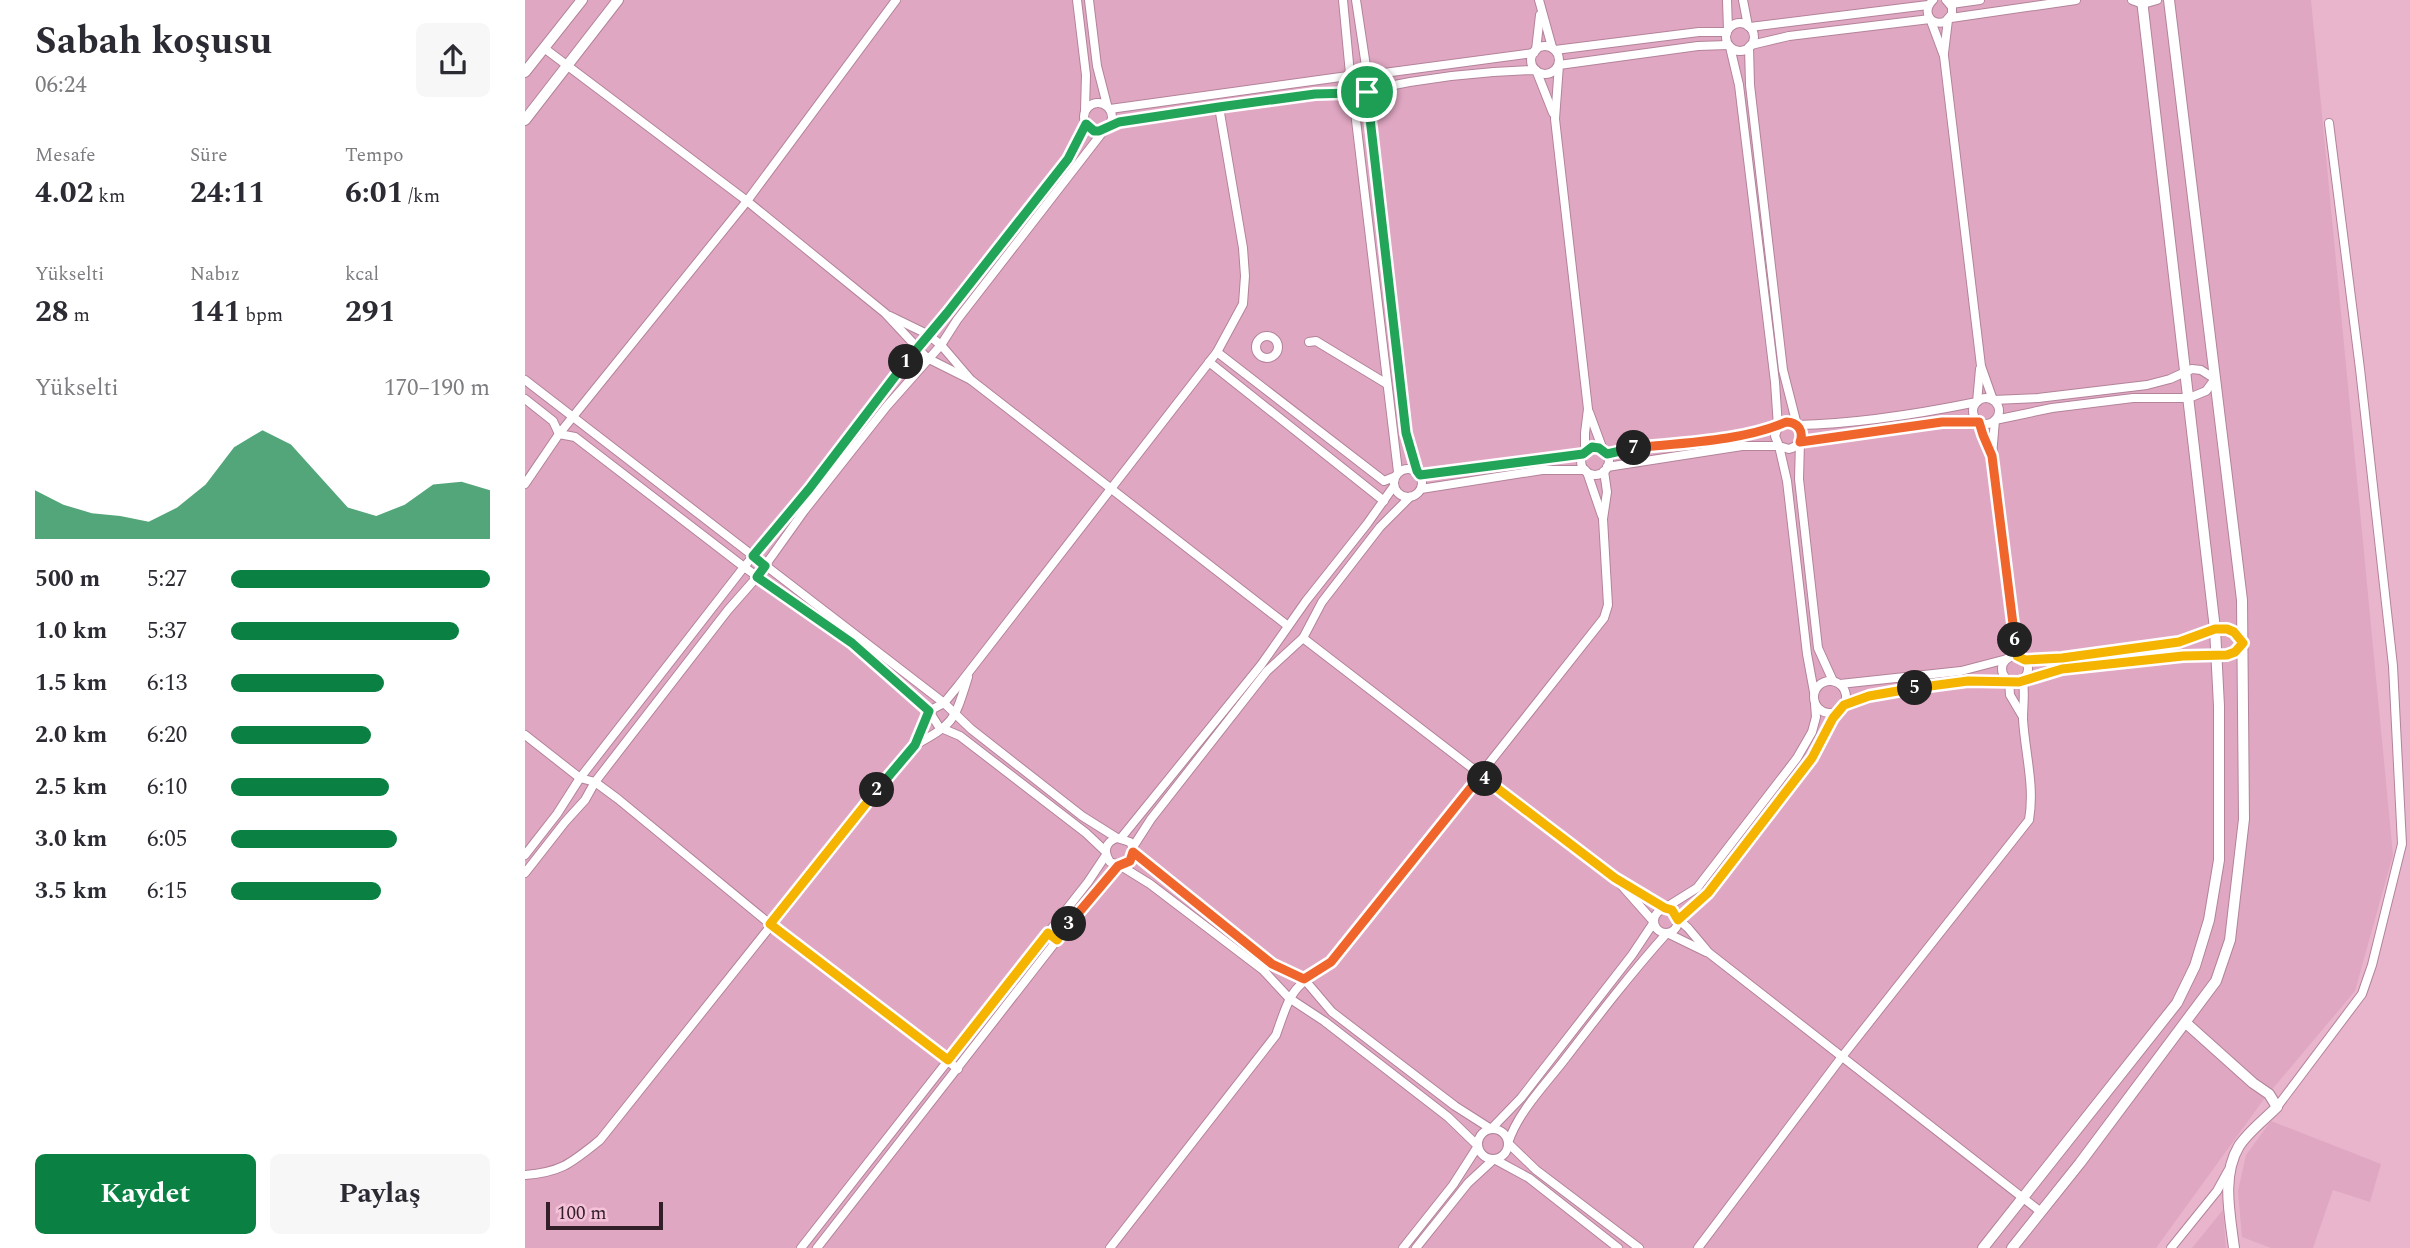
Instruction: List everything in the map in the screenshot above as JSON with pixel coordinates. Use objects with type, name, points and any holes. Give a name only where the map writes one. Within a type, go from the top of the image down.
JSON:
[{"type":"street","points":[[525,72],[582,0]]},
{"type":"street","points":[[525,120],[618,0]]},
{"type":"street","points":[[525,484],[559,434],[747,201],[896,0]]},
{"type":"street","points":[[1077,0],[1086,75],[1083,115],[1086,124],[1094,131],[1119,122],[1315,94],[1359,96],[1400,83],[1505,70],[1536,70],[1547,74],[1559,65],[1698,46],[1729,46],[1738,51],[1789,36],[1931,20],[1938,24],[1949,19],[2076,0]]},
{"type":"street","points":[[525,873],[585,800],[595,782],[728,610],[757,577],[804,511],[927,358],[941,345],[957,320],[1107,128],[1113,118],[1097,66],[1089,0]]},
{"type":"street","points":[[1343,0],[1349,75],[1346,83],[1352,94],[1366,199],[1395,478],[1398,494],[1410,497]]},
{"type":"street","points":[[1356,0],[1371,82],[1369,91],[1379,197],[1406,433],[1421,489]]},
{"type":"street","points":[[1539,0],[1540,12],[1532,64],[1555,119]]},
{"type":"street","points":[[1416,1248],[1468,1183],[1494,1159],[1503,1155],[1511,1133],[1527,1107],[1635,969],[1667,933],[1675,930],[1678,920],[1708,893],[1812,758],[1833,718],[1842,707],[1846,694],[1836,682],[1818,648],[1799,479],[1802,433],[1797,425],[1778,361],[1760,259],[1739,85],[1729,46],[1727,0]]},
{"type":"street","points":[[1403,1248],[1453,1185],[1478,1146],[1480,1135],[1491,1129],[1521,1098],[1632,955],[1654,922],[1656,914],[1697,888],[1797,758],[1812,732],[1816,717],[1814,692],[1807,654],[1787,481],[1775,436],[1778,427],[1778,361],[1770,257],[1753,109],[1750,46],[1753,35],[1743,0]]},
{"type":"street","points":[[1944,55],[1952,11],[1948,1],[1979,0]]},
{"type":"street","points":[[1983,1248],[2177,1003],[2195,966],[2209,920],[2219,860],[2215,629],[2186,371],[2139,1],[2157,0]]},
{"type":"street","points":[[2013,1248],[2216,981],[2230,940],[2244,819],[2242,600],[2169,0]]},
{"type":"street","points":[[1085,110],[1097,102],[1109,107],[1349,75],[1357,71],[1368,74],[1535,51],[1543,46],[1554,49],[1727,30],[1737,23],[1749,27],[1930,2],[1927,12],[1944,55],[1981,366],[1999,411],[1995,420],[1992,456],[2021,658],[2028,671],[2023,680],[2023,718],[2033,800],[2029,820],[1841,1058],[1698,1248]]},
{"type":"street","points":[[1540,12],[1559,58],[1555,119],[1588,410],[1581,463],[1603,519]]},
{"type":"street","points":[[544,48],[747,201],[885,313],[927,358],[971,380],[1288,626]]},
{"type":"street","points":[[525,1175],[551,1173],[571,1163],[600,1140],[915,745],[929,711],[944,703],[969,672],[1217,352],[1243,304],[1245,275],[1243,248],[1219,107]]},
{"type":"street","points":[[1742,110],[1753,109]]},
{"type":"street","points":[[2171,1248],[2217,1191],[2239,1145],[2277,1107],[2362,994],[2372,965],[2402,844],[2393,666],[2329,123]]},
{"type":"street","points":[[525,855],[557,814],[580,778],[744,567],[809,489],[917,346],[947,313],[1068,159],[1086,124]]},
{"type":"street","points":[[1752,190],[1762,189]]},
{"type":"street","points":[[1366,199],[1379,197]]},
{"type":"street","points":[[1760,259],[1770,257]]},
{"type":"street","points":[[885,313],[927,334],[941,345],[971,380]]},
{"type":"street","points":[[1309,342],[1316,341],[1387,384]]},
{"type":"street","points":[[1217,352],[1384,481],[1395,478],[1409,468],[1418,473],[1584,453],[1596,447],[1605,452],[1754,433],[1778,427],[1786,422],[1797,425],[1835,423],[1943,409],[1977,402],[1983,398],[2038,398],[2147,385],[2170,379],[2186,371],[2201,370],[2215,379]]},
{"type":"street","points":[[1209,362],[1384,501]]},
{"type":"street","points":[[1981,366],[1977,402],[1973,412],[1992,456]]},
{"type":"street","points":[[809,1238],[819,1247],[1057,940],[1120,866],[1130,861],[1133,850],[1151,819],[1267,671],[1303,638],[1322,602],[1380,527],[1421,489],[1542,470],[1586,471],[1595,474],[1605,469],[1742,446],[1779,446],[1789,449],[1800,442],[1942,422],[1987,424],[2052,408],[2133,398],[2189,398],[2206,391],[2215,379]]},
{"type":"street","points":[[525,380],[944,703],[1083,816],[1130,842],[1133,850],[1272,964],[1304,979],[1332,1012],[1455,1106],[1491,1129],[1501,1131],[1508,1143],[1536,1170],[1639,1248]]},
{"type":"street","points":[[525,398],[553,421],[559,434]]},
{"type":"street","points":[[1110,1248],[1276,1035],[1289,998],[1304,979],[1331,962],[1604,618],[1608,605],[1603,519],[1607,492],[1605,469],[1608,461],[1588,410]]},
{"type":"street","points":[[559,434],[575,437],[757,577],[852,643],[929,711],[939,727],[960,736],[1086,833],[1110,862],[1150,884],[1263,970],[1289,998],[1324,1021],[1448,1117],[1478,1146],[1485,1157],[1529,1178],[1618,1248]]},
{"type":"street","points":[[801,1248],[1088,882],[1110,841],[1119,838],[1261,665],[1384,501],[1395,478]]},
{"type":"street","points":[[653,495],[660,486]]},
{"type":"street","points":[[1814,692],[1821,683],[1961,671],[2007,659],[2062,658],[2179,642],[2215,629],[2234,632],[2243,643]]},
{"type":"street","points":[[1303,638],[1615,878],[1676,913],[1678,920],[1709,953],[2041,1212]]},
{"type":"street","points":[[1815,704],[1824,713],[1830,713],[1869,696],[1899,690],[1968,681],[2013,682],[2062,669],[2183,656],[2217,656],[2235,652],[2243,643]]},
{"type":"street","points":[[2007,659],[2002,671],[2009,681],[2010,695],[2023,718]]},
{"type":"street","points":[[915,745],[944,729],[956,714],[969,672]]},
{"type":"street","points":[[1898,677],[1899,690]]},
{"type":"street","points":[[1223,711],[1231,717]]},
{"type":"street","points":[[525,734],[580,778],[595,782],[770,924],[958,1069]]},
{"type":"street","points":[[1017,780],[1024,770]]},
{"type":"street","points":[[1615,878],[1660,931],[1709,953]]},
{"type":"street","points":[[1048,933],[1057,940]]},
{"type":"street","points":[[2186,1023],[2269,1094],[2277,1107]]},
{"type":"street","points":[[2231,1165],[2228,1192],[2234,1248]]},
{"type":"shaded area","points":[[525,0],[2311,0],[2393,855],[2355,991],[2264,1099],[2156,1248],[525,1248]]},
{"type":"shaded area","points":[[2271,1121],[2381,1164],[2370,1202],[2333,1190],[2313,1248],[2271,1248],[2242,1237],[2238,1191],[2246,1155]]},
{"type":"shaded area","points":[[2223,1210],[2226,1248],[2192,1248]]},
{"type":"route","points":[[1367,92],[1406,433],[1420,475],[1547,460],[1583,454],[1592,447],[1607,454],[1618,450],[1754,433],[1778,427],[1786,422],[1797,425],[1800,429],[1800,442],[1942,422],[1979,422],[1992,456],[2017,656],[2025,660],[2062,658],[2179,642],[2215,629],[2234,632],[2243,643],[2235,652],[2227,655],[2183,656],[2062,669],[2019,682],[1968,681],[1899,690],[1869,696],[1844,705],[1833,718],[1812,758],[1708,893],[1678,920],[1672,910],[1615,878],[1481,775],[1331,962],[1304,979],[1272,964],[1133,852],[1130,861],[1118,866],[1057,940],[1048,933],[948,1060],[770,924],[915,745],[929,711],[852,643],[757,577],[765,566],[753,556],[809,489],[917,346],[947,313],[1068,159],[1086,124],[1094,131],[1099,131],[1119,122],[1219,107],[1315,94],[1351,93],[1359,96],[1367,92]]}]
